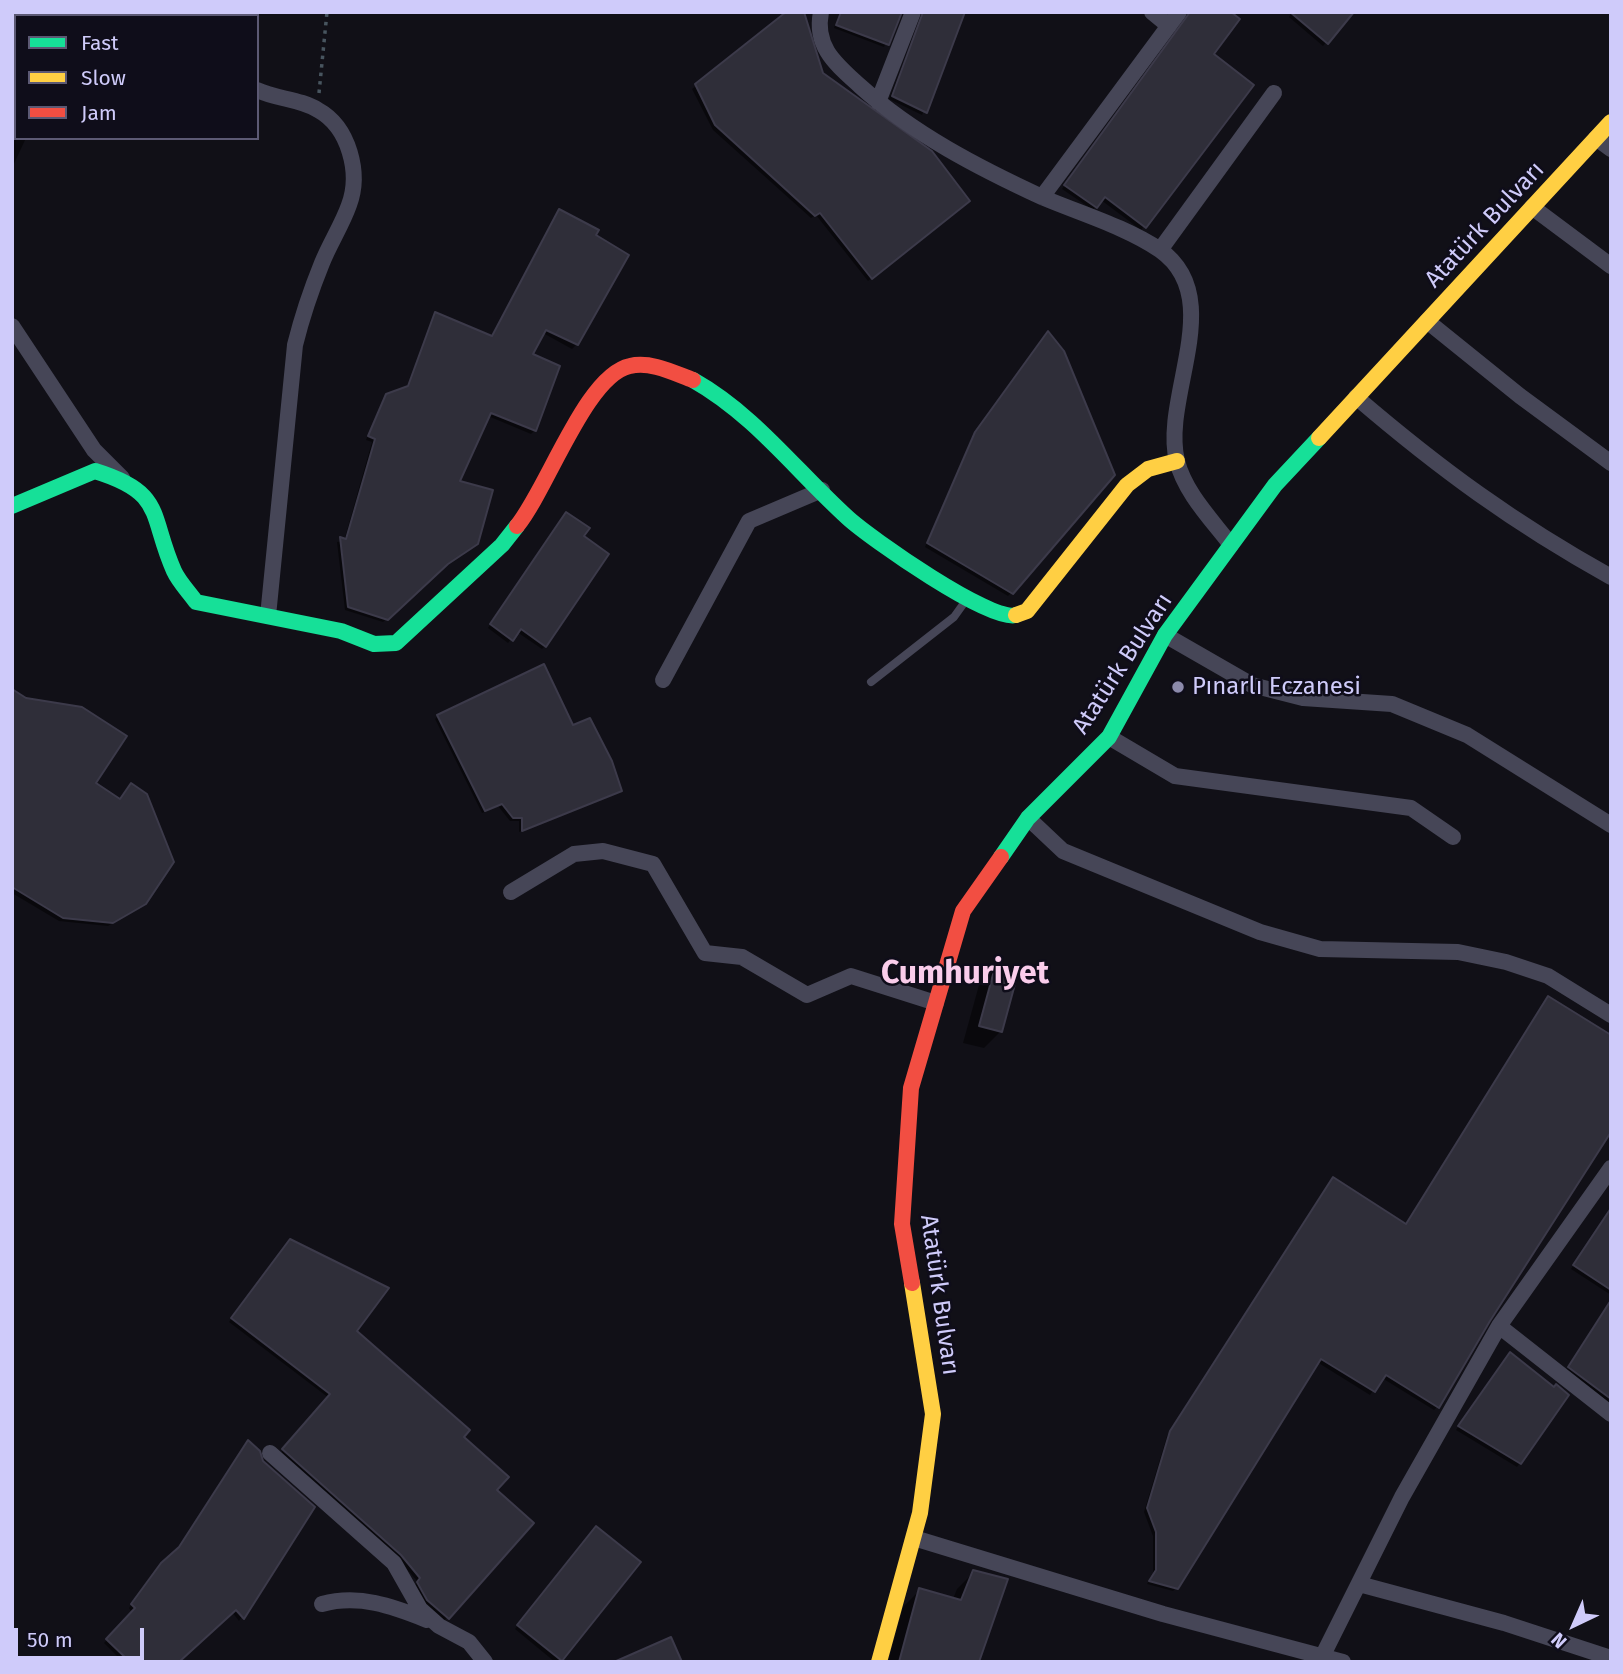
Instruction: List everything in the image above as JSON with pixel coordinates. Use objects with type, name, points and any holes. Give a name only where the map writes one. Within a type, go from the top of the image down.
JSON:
[{"type":"street","points":[[821,12],[818,27],[826,55],[878,102],[920,134],[1042,197],[1160,250],[1179,269],[1188,292],[1192,335],[1177,421],[1177,461],[1193,494],[1231,545]]},
{"type":"street","points":[[878,102],[913,12]]},
{"type":"street","points":[[1152,12],[1169,26]]},
{"type":"street","points":[[1042,197],[1179,12]]},
{"type":"street","points":[[259,91],[318,109],[345,136],[351,155],[354,183],[349,205],[305,305],[295,345],[268,616]]},
{"type":"street","points":[[1160,250],[1274,93]]},
{"type":"street","name":"Atatürk Bulvarı","points":[[879,1662],[920,1513],[933,1414],[902,1224],[911,1088],[963,911],[1028,818],[1109,737],[1166,635],[1275,485],[1611,122]]},
{"type":"street","points":[[1596,138],[1611,149]]},
{"type":"street","points":[[1532,207],[1611,266]]},
{"type":"street","points":[[1427,321],[1520,396],[1611,463]]},
{"type":"street","points":[[12,326],[94,450],[145,498],[158,518],[174,572],[196,602],[341,631],[374,644],[396,643],[502,545],[532,508],[594,391],[612,372],[632,365],[659,367],[695,381],[739,412],[860,527],[966,600],[993,614],[1011,617],[1027,611],[1127,485],[1147,469],[1177,461]]},
{"type":"street","points":[[1356,397],[1433,463],[1498,510],[1611,577]]},
{"type":"street","points":[[12,506],[95,471],[124,480]]},
{"type":"street","points":[[663,680],[749,521],[822,490]]},
{"type":"street","points":[[1166,635],[1252,685],[1303,698],[1392,704],[1467,735],[1611,825]]},
{"type":"street","points":[[1109,737],[1175,776],[1411,808],[1453,837]]},
{"type":"street","points":[[1028,818],[1063,850],[1260,932],[1320,949],[1458,952],[1506,962],[1548,976],[1611,1015]]},
{"type":"street","points":[[511,892],[575,854],[603,851],[653,864],[705,953],[742,957],[807,995],[851,976],[936,1003]]},
{"type":"street","points":[[1322,1657],[1402,1497],[1499,1326],[1611,1168]]},
{"type":"street","points":[[1499,1326],[1611,1414]]},
{"type":"street","points":[[270,1453],[394,1563],[420,1609],[439,1626]]},
{"type":"street","points":[[914,1538],[1163,1614],[1343,1662]]},
{"type":"street","points":[[1359,1584],[1504,1623],[1611,1658]]},
{"type":"street","points":[[322,1604],[343,1599],[398,1608],[468,1642],[485,1662]]},
{"type":"lane","points":[[871,682],[954,617],[966,600]]},
{"type":"path","points":[[318,109],[327,12]]},
{"type":"building","points":[[786,12],[804,12],[823,73],[932,151],[970,201],[872,279],[820,213],[815,216],[715,125],[695,84]]},
{"type":"building","points":[[841,12],[902,12],[889,45],[836,25]]},
{"type":"building","points":[[923,12],[965,12],[927,113],[892,96]]},
{"type":"building","points":[[1190,12],[1231,12],[1240,19],[1214,54],[1254,85],[1146,228],[1105,197],[1097,208],[1064,185]]},
{"type":"building","points":[[1290,12],[1354,12],[1328,44]]},
{"type":"building","points":[[559,209],[599,230],[596,235],[629,255],[578,345],[546,330],[533,354],[560,366],[536,431],[491,413],[460,481],[493,490],[478,544],[448,564],[388,620],[348,607],[340,537],[346,539],[375,439],[368,436],[386,394],[408,386],[435,312],[492,336]]},
{"type":"building","points":[[1048,331],[1064,351],[1115,475],[1013,594],[927,543],[975,432]]},
{"type":"building","points":[[566,512],[590,528],[584,536],[609,554],[546,647],[521,629],[513,641],[490,624]]},
{"type":"building","points":[[544,664],[573,725],[590,718],[612,761],[622,791],[522,831],[522,818],[513,818],[502,804],[485,811],[437,715]]},
{"type":"building","points":[[12,689],[26,698],[82,707],[127,736],[96,783],[120,799],[131,783],[147,794],[174,862],[146,904],[113,923],[63,918],[12,887]]},
{"type":"building","points":[[995,967],[1018,973],[1002,1032],[979,1026]]},
{"type":"building","points":[[1548,996],[1611,1035],[1611,1132],[1490,1321],[1439,1408],[1386,1375],[1375,1392],[1321,1359],[1178,1589],[1149,1581],[1156,1570],[1156,1532],[1147,1508],[1170,1431],[1333,1177],[1406,1224]]},
{"type":"building","points":[[1611,1208],[1611,1290],[1573,1265]]},
{"type":"building","points":[[290,1239],[389,1288],[357,1331],[470,1430],[464,1437],[509,1477],[497,1490],[534,1523],[449,1619],[427,1600],[417,1582],[420,1578],[401,1555],[282,1449],[330,1394],[231,1318]]},
{"type":"building","points":[[1611,1300],[1611,1399],[1568,1367]]},
{"type":"building","points":[[1510,1352],[1554,1387],[1556,1384],[1569,1395],[1521,1464],[1458,1426]]},
{"type":"building","points":[[248,1440],[260,1451],[263,1461],[315,1507],[244,1619],[236,1610],[179,1662],[130,1662],[106,1639],[135,1608],[131,1604],[161,1563],[179,1547]]},
{"type":"building","points":[[596,1526],[641,1562],[562,1661],[517,1625]]},
{"type":"building","points":[[973,1570],[1008,1579],[979,1662],[899,1662],[919,1588],[961,1600]]},
{"type":"building","points":[[671,1637],[682,1662],[614,1662]]},
{"type":"traffic: fast","points":[[693,380],[756,427],[848,518],[880,543],[931,577],[982,606],[1003,614],[1016,615]]},
{"type":"traffic: fast","points":[[1001,857],[1028,818],[1109,737],[1165,635],[1275,485],[1319,438]]},
{"type":"traffic: fast","points":[[12,506],[95,471],[118,479],[134,488],[152,508],[174,571],[196,602],[341,631],[374,644],[396,643],[502,545],[517,526]]},
{"type":"traffic: slow","points":[[1319,438],[1611,122]]},
{"type":"traffic: slow","points":[[1016,615],[1027,611],[1127,485],[1148,469],[1177,461]]},
{"type":"traffic: slow","points":[[879,1662],[920,1513],[933,1414],[912,1283]]},
{"type":"traffic: jam","points":[[517,526],[583,411],[598,389],[614,374],[630,366],[646,365],[693,380]]},
{"type":"traffic: jam","points":[[912,1283],[902,1224],[911,1088],[963,911],[1001,857]]},
{"type":"place","name":"Pınarlı Eczanesi","points":[[1178,687]]},
{"type":"district","name":"Cumhuriyet","points":[[965,974]]}]
